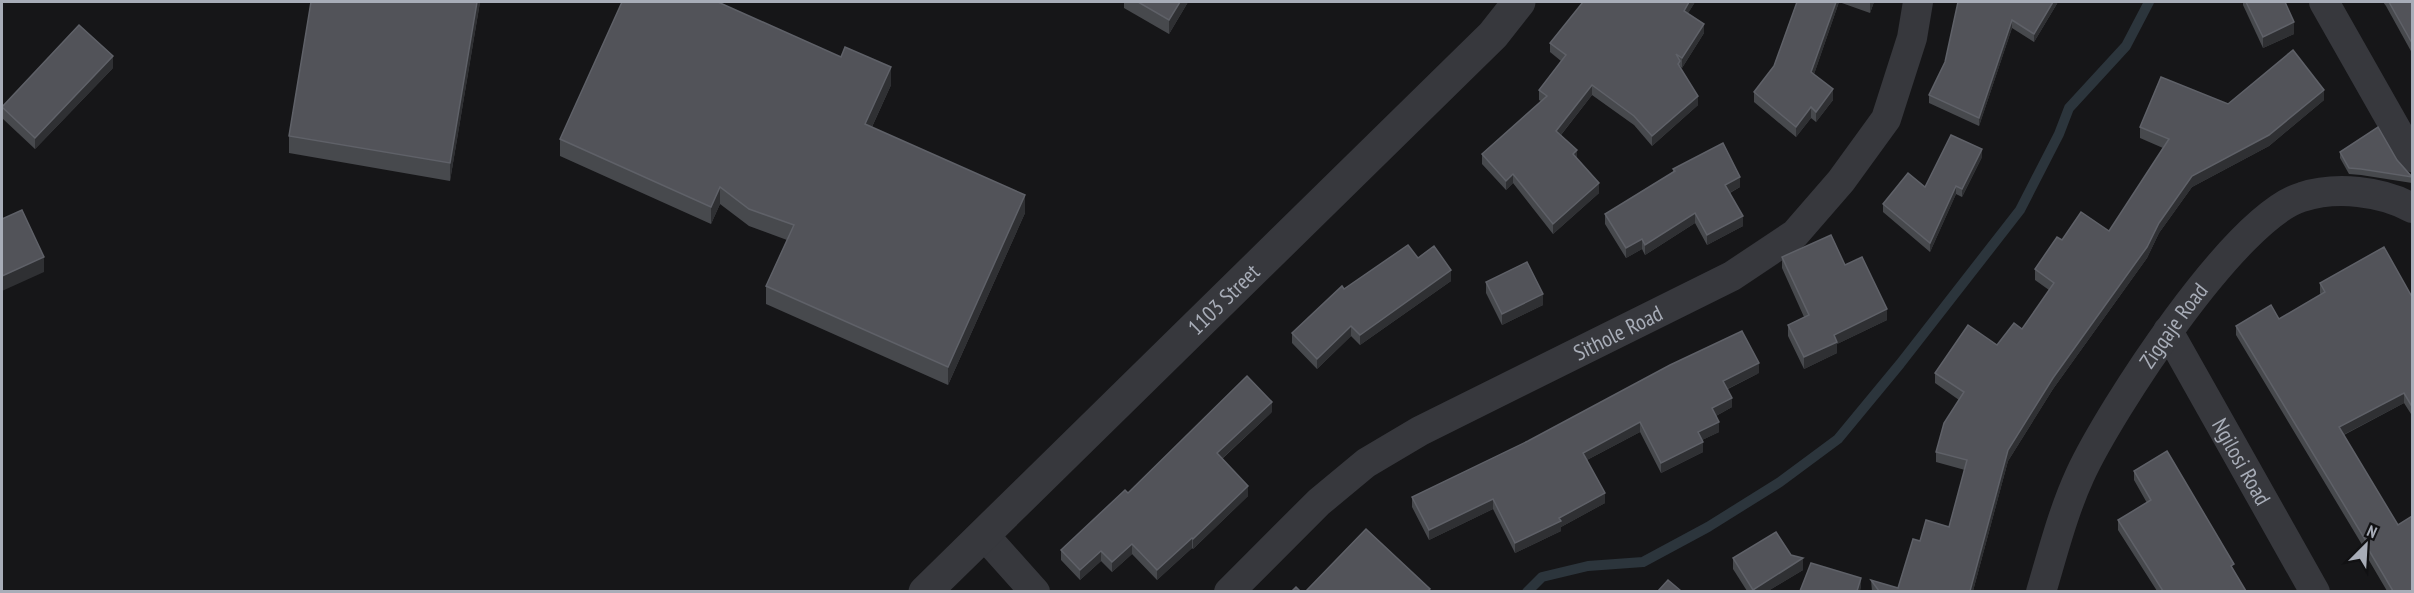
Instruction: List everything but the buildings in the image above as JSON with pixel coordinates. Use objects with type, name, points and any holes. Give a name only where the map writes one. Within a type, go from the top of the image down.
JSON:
[{"type":"street","name":"1103 Street","points":[[925,591],[1493,35],[1519,2]]},
{"type":"street","name":"Sithole Road","points":[[1229,591],[1319,502],[1366,464],[1420,431],[1732,276],[1795,234],[1841,181],[1886,118],[1912,38],[1918,2]]},
{"type":"street","points":[[2324,2],[2412,158]]},
{"type":"street","name":"Zigqaje Road","points":[[2041,591],[2080,475],[2101,436],[2168,332],[2255,226],[2301,197],[2352,191],[2396,198],[2412,208]]},
{"type":"street","name":"Ngilosi Road","points":[[2168,332],[2315,591]]},
{"type":"street","points":[[984,535],[1035,591]]},
{"type":"waterway","points":[[1527,592],[1542,577],[1588,566],[1643,562],[1708,527],[1780,482],[1838,439],[1900,364],[2020,210],[2059,134],[2069,108],[2126,46],[2149,2]]}]
